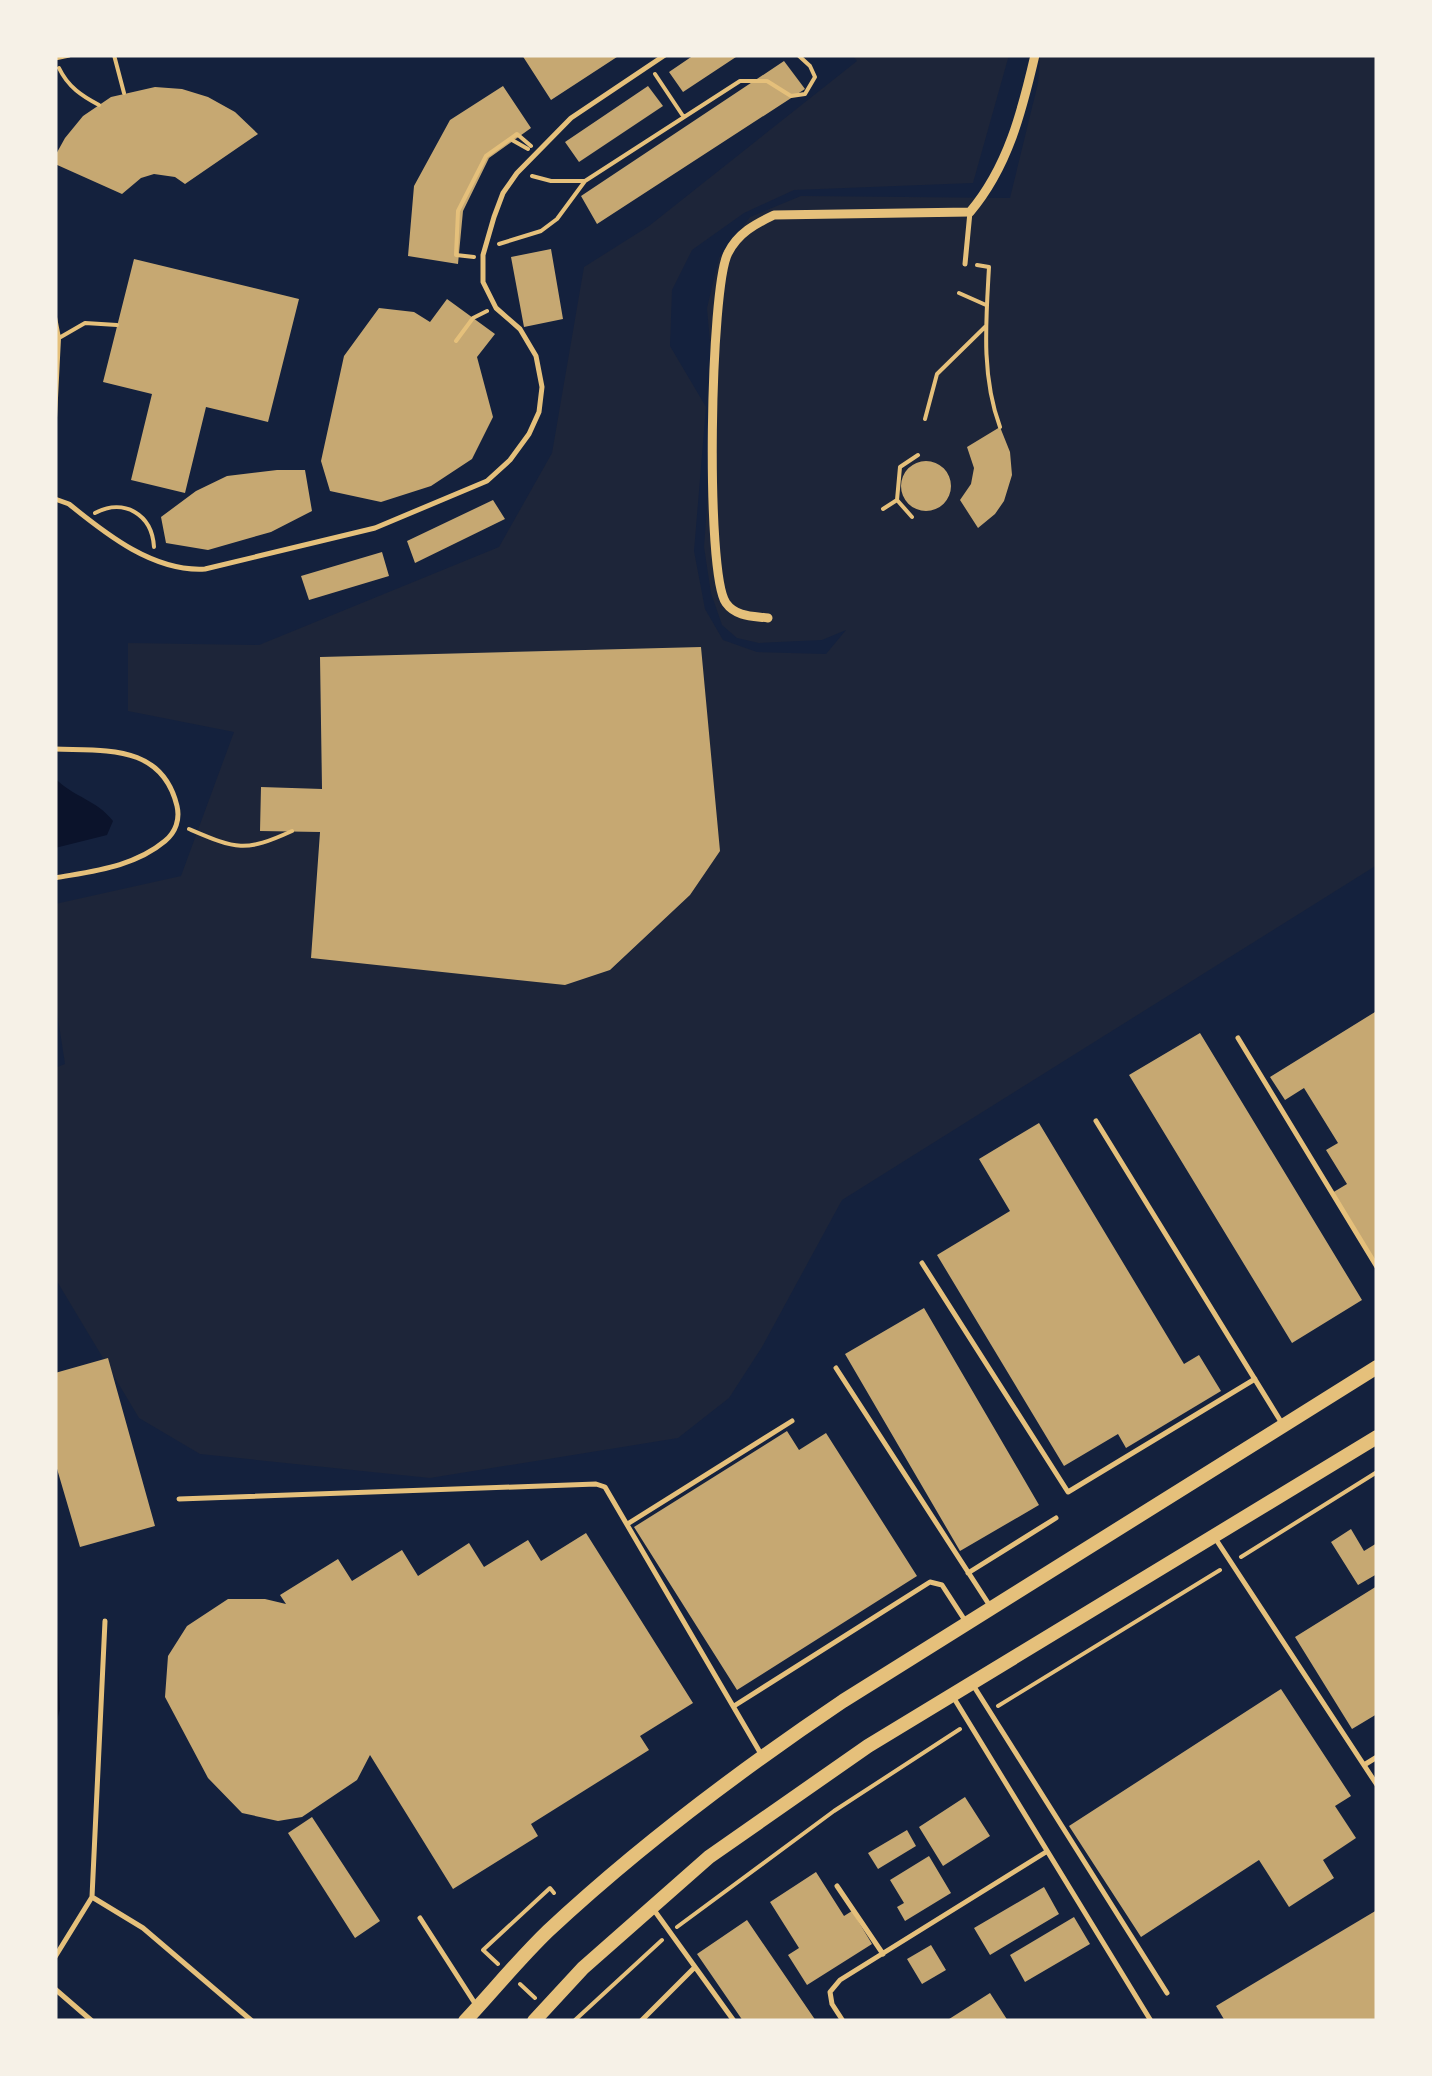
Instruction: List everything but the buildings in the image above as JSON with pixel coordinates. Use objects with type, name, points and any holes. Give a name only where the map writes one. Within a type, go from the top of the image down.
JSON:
[{"type":"main road","points":[[465,2021],[547,1932],[678,1820],[762,1756],[1377,1368]]},
{"type":"main road","points":[[534,2021],[583,1968],[709,1858],[868,1746],[1377,1438]]},
{"type":"street","points":[[768,618],[739,614],[727,604],[720,588],[714,546],[716,329],[718,284],[726,255],[750,227],[774,214],[970,212],[988,190],[1018,125],[1035,55]]},
{"type":"lane","points":[[55,59],[69,55]]},
{"type":"lane","points":[[55,498],[151,560],[186,570],[205,570],[375,528],[486,481],[510,460],[529,434],[539,412],[542,387],[536,356],[520,329],[496,308],[484,282],[483,253],[503,193],[571,118],[665,55]]},
{"type":"lane","points":[[965,264],[970,212]]},
{"type":"lane","points":[[55,749],[120,751],[145,762],[172,790],[178,814],[177,824],[166,840],[140,857],[55,878]]},
{"type":"lane","points":[[1238,1038],[1377,1267]]},
{"type":"lane","points":[[1096,1121],[1283,1426]]},
{"type":"lane","points":[[922,1263],[1068,1492],[1254,1380]]},
{"type":"lane","points":[[836,1368],[991,1608]]},
{"type":"lane","points":[[628,1522],[792,1421]]},
{"type":"lane","points":[[179,1498],[596,1484],[611,1492],[762,1756]]},
{"type":"lane","points":[[968,1573],[1056,1518]]},
{"type":"lane","points":[[1214,1535],[1377,1785]]},
{"type":"lane","points":[[734,1706],[934,1581],[942,1584],[967,1624]]},
{"type":"lane","points":[[55,1957],[92,1897],[105,1620]]},
{"type":"lane","points":[[972,1683],[1167,1993]]},
{"type":"lane","points":[[952,1694],[1151,2021]]},
{"type":"lane","points":[[1364,1765],[1377,1758]]},
{"type":"lane","points":[[844,2021],[832,2004],[830,1992],[840,1980],[1046,1852]]},
{"type":"lane","points":[[837,1886],[883,1954]]},
{"type":"lane","points":[[92,1897],[144,1928],[252,2021]]},
{"type":"lane","points":[[652,1907],[734,2021]]},
{"type":"lane","points":[[420,1918],[478,2008]]},
{"type":"lane","points":[[641,2021],[695,1967]]},
{"type":"lane","points":[[55,1989],[92,2021]]},
{"type":"path","points":[[114,55],[124,93]]},
{"type":"path","points":[[518,134],[486,156],[458,212],[456,255],[483,253],[541,232],[557,219],[586,181],[740,81],[767,81],[791,96],[804,94],[810,90],[814,77],[810,66],[798,55]]},
{"type":"path","points":[[55,59],[64,78],[79,94],[99,105]]},
{"type":"path","points":[[650,66],[683,116]]},
{"type":"path","points":[[483,253],[458,253],[460,212],[487,158],[514,138],[536,155]]},
{"type":"path","points":[[518,172],[551,180],[586,181]]},
{"type":"path","points":[[965,264],[990,267],[986,326],[988,397],[1000,427]]},
{"type":"path","points":[[958,293],[987,305]]},
{"type":"path","points":[[456,341],[478,313],[496,308]]},
{"type":"path","points":[[55,317],[59,338],[55,418]]},
{"type":"path","points":[[59,338],[85,324],[117,325]]},
{"type":"path","points":[[925,419],[938,374],[986,326]]},
{"type":"path","points":[[912,517],[897,500],[900,468],[918,455]]},
{"type":"path","points":[[883,509],[897,500]]},
{"type":"path","points":[[87,519],[108,507],[132,509],[149,525],[154,536],[151,560]]},
{"type":"path","points":[[177,824],[234,848],[265,844],[292,832]]},
{"type":"path","points":[[535,1998],[483,1950],[550,1888],[554,1893]]},
{"type":"shaded area","points":[[852,55],[1009,55],[973,183],[794,190],[744,213],[692,250],[672,290],[670,346],[706,407],[694,551],[705,609],[723,640],[757,652],[826,654],[846,630],[822,640],[759,643],[737,638],[722,625],[711,593],[704,547],[715,400],[707,308],[719,258],[750,217],[801,196],[1010,198],[1038,83],[1040,55],[1376,55],[1377,865],[842,1200],[762,1347],[729,1398],[678,1438],[430,1478],[200,1454],[139,1418],[55,1278],[55,1068],[65,1064],[55,999],[55,904],[181,876],[234,732],[128,711],[128,643],[259,645],[499,547],[552,453],[584,267],[649,226],[857,61]],"holes":[[[701,647],[719,851],[690,895],[611,970],[566,985],[311,958],[322,789],[320,657]]]},
{"type":"shaded area","points":[[55,778],[107,814],[113,821],[107,835],[55,848]]},
{"type":"shaded area","points":[[55,1568],[60,1709],[55,1728]]}]
